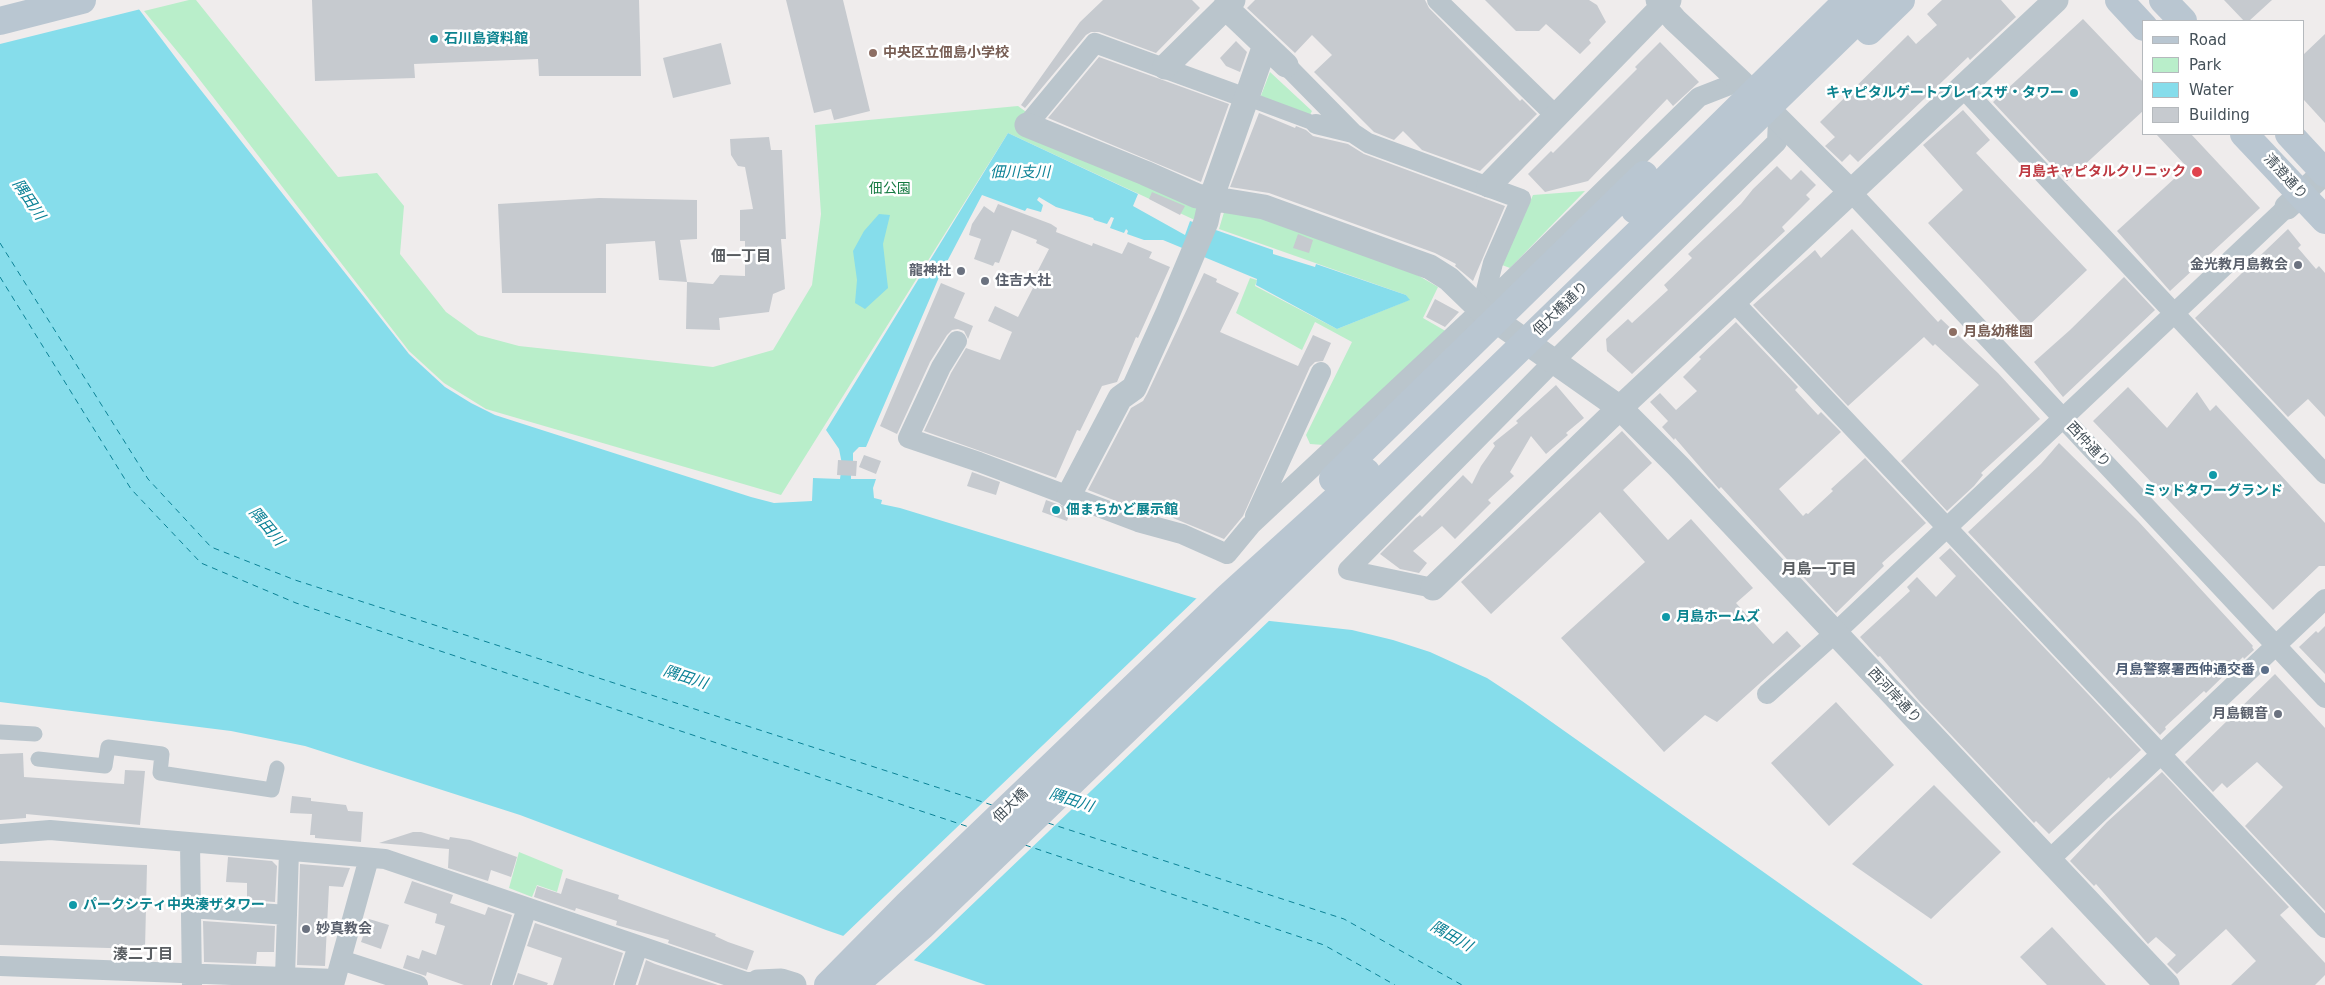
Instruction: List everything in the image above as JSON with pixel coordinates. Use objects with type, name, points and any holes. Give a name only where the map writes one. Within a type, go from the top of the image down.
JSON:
[{"type":"main road","points":[[0,2],[10,0]]},
{"type":"main road","points":[[0,21],[82,0]]},
{"type":"main road","points":[[1235,608],[1270,546],[1339,474],[1823,0]]},
{"type":"main road","name":"佃大橋通り","points":[[1235,608],[1350,486],[1464,379],[1848,0]]},
{"type":"main road","name":"佃大橋通り","points":[[1235,608],[1878,0]]},
{"type":"main road","points":[[1235,608],[1298,576],[1373,513],[1901,0]]},
{"type":"main road","points":[[2119,0],[2142,24]]},
{"type":"main road","points":[[2163,0],[2182,20]]},
{"type":"main road","name":"清澄通り","points":[[2245,135],[2294,201],[2325,220]]},
{"type":"main road","points":[[2289,135],[2325,172]]},
{"type":"main road","name":"佃大橋","points":[[850,982],[915,915],[1235,608]]},
{"type":"main road","points":[[809,985],[820,974],[915,915]]},
{"type":"street","points":[[1437,0],[1555,115]]},
{"type":"street","points":[[1778,120],[1776,142],[1554,361],[1348,570],[1433,588],[1620,408],[2056,0]]},
{"type":"street","points":[[1165,67],[1225,2],[1264,45],[1353,133],[1368,143],[1488,185],[1521,199],[1493,263],[1481,310]]},
{"type":"street","points":[[1488,185],[1663,2],[1709,54],[1740,81],[1851,192]]},
{"type":"street","points":[[1028,125],[1095,43],[1165,67],[1316,124],[1353,133]]},
{"type":"street","points":[[1069,495],[1120,398],[1134,388],[1190,259],[1264,45]]},
{"type":"street","points":[[957,341],[941,367],[908,438],[979,462],[1138,522],[1182,534],[1227,554],[1251,525],[1481,310],[1699,97],[1740,81]]},
{"type":"street","points":[[1962,87],[2325,474]]},
{"type":"street","name":"西河岸通り","points":[[1028,125],[1197,196],[1208,210],[1264,207],[1430,267],[1449,279],[1481,310],[1620,408],[1678,466],[2167,985]]},
{"type":"street","points":[[1767,694],[1835,633],[2325,172]]},
{"type":"street","name":"西仲通り","points":[[1851,192],[2325,698]]},
{"type":"street","points":[[1734,302],[2325,928]]},
{"type":"street","points":[[1251,525],[1321,372]]},
{"type":"street","points":[[2049,860],[2325,599]]},
{"type":"street","points":[[0,732],[34,734]]},
{"type":"street","points":[[38,759],[105,766],[108,747],[162,754],[160,773],[272,790],[277,768]]},
{"type":"street","points":[[0,834],[50,830],[385,859],[746,982],[781,981],[794,985]]},
{"type":"street","points":[[190,843],[192,979]]},
{"type":"street","points":[[285,977],[288,852]]},
{"type":"street","points":[[337,975],[369,858]]},
{"type":"street","points":[[191,908],[287,915]]},
{"type":"street","points":[[502,985],[528,908]]},
{"type":"street","points":[[626,985],[638,946]]},
{"type":"street","points":[[0,966],[192,979],[337,975],[418,985]]},
{"type":"green space","name":"佃公園","points":[[196,0],[338,177],[377,173],[404,206],[400,254],[446,312],[478,335],[519,346],[713,367],[773,350],[812,285],[821,214],[815,125],[1018,106],[1033,117],[1205,201],[1199,222],[1008,133],[781,495],[486,409],[444,383],[409,351],[186,62],[144,11]]},
{"type":"green space","points":[[1270,72],[1312,111],[1309,117],[1260,98]]},
{"type":"green space","points":[[1585,191],[1510,268],[1502,265],[1533,195]]},
{"type":"green space","points":[[1225,209],[1279,218],[1388,258],[1438,287],[1423,318],[1449,333],[1324,445],[1310,444],[1306,435],[1352,342],[1315,322],[1302,350],[1236,313],[1250,278],[1257,280],[1255,286],[1337,329],[1409,300],[1406,295],[1219,229]]},
{"type":"green space","points":[[519,852],[563,870],[557,892],[537,885],[532,897],[509,888]]},
{"type":"water","name":"隅田川","points":[[0,0],[132,0],[409,354],[445,387],[471,403],[495,415],[774,503],[812,501],[813,478],[840,479],[841,472],[851,472],[851,479],[876,479],[873,488],[874,498],[882,500],[881,504],[900,508],[1270,621],[1352,630],[1393,640],[1430,652],[1487,678],[1522,701],[1923,985],[986,985],[826,930],[520,815],[305,746],[231,731],[0,702]]},
{"type":"water","name":"佃川支川","points":[[1008,133],[1138,194],[1133,206],[1185,235],[1190,221],[1273,250],[1273,254],[1315,267],[1316,264],[1406,295],[1410,300],[1337,329],[1256,285],[1257,279],[1163,240],[1144,240],[1127,234],[1128,231],[1126,229],[1124,233],[1110,228],[1114,218],[1111,217],[1107,224],[1056,207],[1039,197],[1037,200],[1043,205],[1041,212],[1027,208],[1025,211],[982,195],[940,275],[866,447],[859,447],[853,453],[853,465],[842,464],[839,449],[826,430]]},
{"type":"water","points":[[879,214],[890,215],[883,244],[888,288],[865,309],[855,303],[857,280],[853,251],[864,231]]},
{"type":"pier","points":[[0,0],[135,0],[141,9],[0,44]]},
{"type":"pier","points":[[1199,596],[1272,618],[912,962],[841,938]]},
{"type":"building","points":[[312,0],[639,0],[641,76],[539,76],[538,59],[414,64],[415,78],[315,81]]},
{"type":"building","points":[[786,0],[843,0],[870,111],[834,120],[831,109],[814,113]]},
{"type":"building","points":[[1103,0],[1192,0],[1200,8],[1156,53],[1099,32],[1091,32],[1086,35],[1025,108],[1021,105],[1080,22]]},
{"type":"building","points":[[1255,0],[1425,0],[1429,8],[1520,101],[1522,99],[1537,114],[1480,171],[1422,150],[1403,131],[1394,140],[1374,132],[1314,72],[1332,55],[1312,35],[1295,53],[1247,8]]},
{"type":"building","points":[[1485,0],[1589,0],[1597,5],[1606,22],[1589,40],[1591,43],[1580,54],[1546,24],[1539,31],[1516,31]]},
{"type":"building","points":[[1942,0],[2001,0],[2016,17],[1970,60],[1968,57],[1858,162],[1850,154],[1842,162],[1825,146],[1835,137],[1820,122],[1908,35],[1916,44],[1937,25],[1927,14]]},
{"type":"building","points":[[2224,0],[2272,0],[2250,20],[2243,20]]},
{"type":"building","name":"キャピタルゲートプレイスザ・タワー","points":[[2083,19],[2142,81],[2142,112],[2067,181],[1993,102]]},
{"type":"building","points":[[2325,34],[2325,123],[2305,101],[2305,53]]},
{"type":"building","points":[[1236,41],[1247,52],[1240,72],[1226,66],[1220,58]]},
{"type":"building","points":[[1660,42],[1699,82],[1673,106],[1667,99],[1588,181],[1545,192],[1528,174],[1551,151],[1553,153],[1637,69],[1635,67]]},
{"type":"building","points":[[721,43],[731,84],[673,98],[663,58]]},
{"type":"building","points":[[1099,57],[1229,104],[1201,182],[1048,118]]},
{"type":"building","points":[[1963,110],[1990,140],[1976,153],[2087,270],[2026,328],[1928,223],[1963,190],[1923,145]]},
{"type":"building","points":[[1259,113],[1295,128],[1296,126],[1306,130],[1313,136],[1348,144],[1364,154],[1505,206],[1473,281],[1455,266],[1456,264],[1435,253],[1269,193],[1230,187]]},
{"type":"building","points":[[2157,135],[2192,135],[2260,208],[2170,291],[2117,231],[2187,167]]},
{"type":"building","points":[[769,137],[771,150],[782,150],[786,239],[781,239],[785,289],[773,294],[769,312],[719,318],[720,330],[686,329],[687,282],[713,284],[720,275],[745,276],[745,241],[740,241],[740,210],[753,209],[745,167],[738,166],[731,155],[730,139]]},
{"type":"building","points":[[1777,166],[1791,180],[1801,170],[1816,185],[1806,195],[1810,199],[1782,227],[1785,231],[1632,374],[1607,351],[1606,339],[1628,319],[1632,323],[1668,290],[1664,285],[1692,258],[1688,254],[1741,204],[1753,189]]},
{"type":"building","points":[[1152,192],[1185,206],[1180,215],[1149,199]]},
{"type":"building","points":[[599,198],[697,200],[697,239],[680,240],[687,282],[659,280],[655,241],[606,244],[606,293],[502,293],[498,204]]},
{"type":"building","points":[[998,204],[1051,224],[1057,228],[1056,232],[1092,246],[1093,243],[1122,254],[1128,242],[1152,252],[1149,258],[1170,267],[1138,338],[1136,337],[1117,382],[1102,386],[1080,431],[1077,430],[1056,478],[924,431],[951,373],[966,348],[1000,360],[1012,332],[988,321],[995,306],[1018,317],[1033,288],[1030,286],[1049,249],[1036,243],[1037,240],[1012,230],[999,263],[995,262],[993,266],[974,259],[981,239],[969,235],[972,224],[984,206],[994,213]]},
{"type":"building","points":[[1852,229],[1938,322],[1941,319],[1998,373],[2040,419],[1981,473],[1983,475],[1974,486],[1947,511],[1901,461],[1979,385],[1935,344],[1933,346],[1924,337],[1848,406],[1753,305],[1815,250],[1821,258]]},
{"type":"building","points":[[2288,229],[2301,245],[2298,248],[2316,269],[2319,266],[2325,273],[2325,417],[2308,399],[2288,417],[2195,318]]},
{"type":"building","points":[[1298,234],[1313,240],[1309,253],[1293,248]]},
{"type":"building","points":[[1204,273],[1217,279],[1216,282],[1239,293],[1220,332],[1298,366],[1313,335],[1331,343],[1323,361],[1315,362],[1310,367],[1243,516],[1224,539],[1161,513],[1159,515],[1140,507],[1139,510],[1088,490],[1131,408],[1143,401],[1147,394]]},
{"type":"building","points":[[2124,277],[2155,310],[2063,397],[2034,362]]},
{"type":"building","points":[[941,283],[965,293],[954,318],[973,326],[968,339],[964,331],[958,329],[952,330],[947,335],[930,362],[897,434],[880,426]]},
{"type":"building","points":[[1435,299],[1459,312],[1445,327],[1426,317]]},
{"type":"building","points":[[1736,322],[1798,387],[1795,390],[1818,415],[1821,412],[1841,432],[1779,489],[1803,516],[1806,513],[1808,514],[1833,491],[1831,489],[1865,458],[1926,523],[1882,563],[1884,566],[1836,613],[1721,487],[1719,489],[1675,438],[1674,440],[1662,427],[1668,421],[1650,402],[1660,393],[1676,410],[1697,391],[1683,377],[1701,359],[1699,357]]},
{"type":"building","points":[[1556,385],[1584,418],[1566,433],[1568,435],[1546,454],[1531,436],[1510,472],[1514,476],[1488,500],[1491,503],[1455,539],[1442,526],[1413,551],[1427,563],[1419,573],[1400,569],[1380,554],[1416,518],[1420,515],[1422,517],[1463,475],[1472,484],[1481,466],[1495,446],[1493,443],[1518,423],[1516,421]]},
{"type":"building","name":"ミッドタワーグランド","points":[[2128,387],[2167,428],[2197,392],[2210,411],[2216,405],[2325,523],[2325,566],[2319,566],[2273,610],[2093,421]]},
{"type":"building","name":"月島ホームズ","points":[[1622,431],[1652,463],[1623,490],[1668,540],[1691,519],[1753,588],[1736,603],[1773,644],[1787,631],[1801,646],[1717,722],[1705,715],[1664,752],[1561,638],[1645,562],[1600,512],[1491,614],[1461,582]]},
{"type":"building","points":[[2059,443],[2138,521],[2253,646],[2254,650],[2244,659],[2243,657],[2206,693],[2204,691],[2165,727],[2166,729],[2160,735],[1968,532],[2041,464]]},
{"type":"building","points":[[864,455],[881,461],[876,474],[859,467]]},
{"type":"building","points":[[838,460],[857,461],[856,476],[837,475]]},
{"type":"building","points":[[972,472],[1000,482],[996,495],[967,486]]},
{"type":"building","points":[[1046,500],[1071,509],[1067,521],[1042,512]]},
{"type":"building","points":[[1950,548],[2141,750],[2110,779],[2109,777],[2049,834],[2036,821],[2034,823],[1920,702],[1880,656],[1878,657],[1860,637],[1910,591],[1907,587],[1917,577],[1936,597],[1956,576],[1939,558]]},
{"type":"building","points":[[2325,626],[2325,674],[2299,647],[2316,631],[2318,633]]},
{"type":"building","points":[[2275,674],[2325,728],[2325,911],[2245,826],[2283,787],[2257,762],[2227,788],[2222,783],[2213,792],[2185,762]]},
{"type":"building","points":[[1836,702],[1894,765],[1829,826],[1771,763]]},
{"type":"building","points":[[23,753],[24,777],[124,784],[125,770],[145,771],[140,825],[26,814],[26,818],[0,820],[0,754]]},
{"type":"building","points":[[2162,772],[2289,907],[2280,915],[2325,963],[2325,975],[2315,985],[2231,985],[2256,961],[2226,929],[2177,974],[2167,964],[2176,955],[2156,937],[2148,944],[2096,884],[2094,886],[2070,861],[2107,822]]},
{"type":"building","points":[[1934,785],[2001,852],[1931,919],[1852,864]]},
{"type":"building","points":[[292,796],[311,798],[311,801],[346,805],[348,811],[363,812],[361,842],[315,838],[315,835],[310,835],[312,814],[290,813]]},
{"type":"building","points":[[413,832],[421,832],[449,840],[450,837],[470,840],[517,857],[511,877],[491,870],[488,881],[448,868],[449,849],[379,843]]},
{"type":"building","points":[[228,857],[272,861],[277,866],[275,902],[247,900],[247,883],[226,882]]},
{"type":"building","name":"パークシティ中央湊ザタワー","points":[[0,861],[147,865],[145,949],[0,945]]},
{"type":"building","points":[[300,864],[350,868],[343,887],[329,886],[325,966],[297,965]]},
{"type":"building","points":[[566,878],[619,895],[618,899],[716,934],[715,936],[728,942],[754,951],[747,970],[668,943],[669,940],[616,925],[617,921],[576,908],[575,911],[534,897],[537,886],[561,894]]},
{"type":"building","points":[[412,881],[453,895],[450,903],[485,915],[488,907],[512,915],[490,985],[464,985],[427,972],[426,976],[403,968],[407,955],[419,959],[422,950],[436,955],[445,926],[435,923],[437,914],[404,903]]},
{"type":"building","points":[[369,919],[389,925],[381,949],[361,942]]},
{"type":"building","points":[[203,921],[275,926],[274,952],[257,952],[256,964],[204,962]]},
{"type":"building","points":[[535,923],[623,953],[613,985],[553,985],[562,958],[527,946]]},
{"type":"building","points":[[2052,927],[2106,985],[2047,985],[2020,957]]},
{"type":"building","points":[[646,960],[655,964],[718,985],[638,985]]},
{"type":"building","points":[[518,973],[548,983],[547,985],[514,985]]},
{"type":"ferry route","points":[[0,243],[148,479],[211,547],[295,580],[992,805]]},
{"type":"ferry route","points":[[0,277],[131,489],[201,563],[296,603],[969,827]]},
{"type":"ferry route","points":[[1048,823],[1344,919],[1462,985]]},
{"type":"ferry route","points":[[1025,845],[1324,945],[1395,985]]},
{"type":"place","name":"石川島資料館","points":[[434,39]]},
{"type":"place","name":"中央区立佃島小学校","points":[[873,53]]},
{"type":"place","name":"キャピタルゲートプレイスザ・タワー","points":[[2074,93]]},
{"type":"place","name":"月島キャピタルクリニック","points":[[2197,172]]},
{"type":"place","name":"金光教月島教会","points":[[2298,265]]},
{"type":"place","name":"龍神社","points":[[961,271]]},
{"type":"place","name":"住吉大社","points":[[985,281]]},
{"type":"place","name":"月島幼稚園","points":[[1953,332]]},
{"type":"place","name":"ミッドタワーグランド","points":[[2213,475]]},
{"type":"place","name":"佃まちかど展示館","points":[[1056,510]]},
{"type":"place","name":"月島ホームズ","points":[[1666,617]]},
{"type":"place","name":"月島警察署西仲通交番","points":[[2265,670]]},
{"type":"place","name":"月島観音","points":[[2278,714]]},
{"type":"place","name":"パークシティ中央湊ザタワー","points":[[73,905]]},
{"type":"place","name":"妙真教会","points":[[306,929]]},
{"type":"district","name":"佃一丁目","points":[[741,257]]},
{"type":"district","name":"月島一丁目","points":[[1819,570]]},
{"type":"district","name":"湊二丁目","points":[[143,955]]}]
